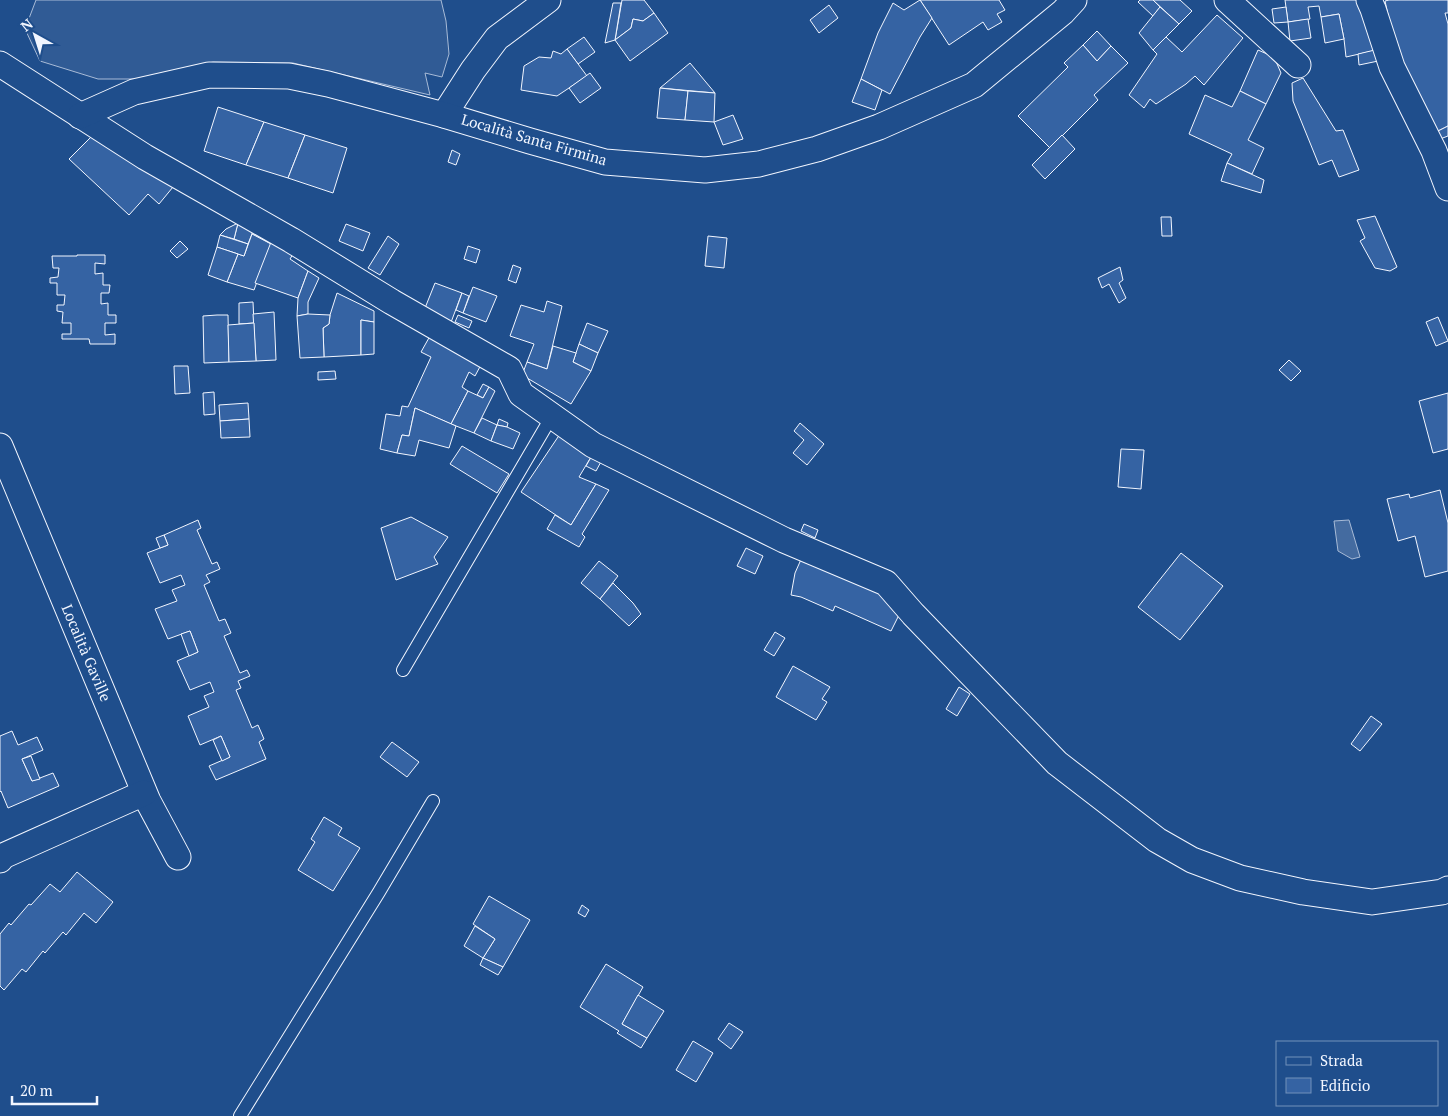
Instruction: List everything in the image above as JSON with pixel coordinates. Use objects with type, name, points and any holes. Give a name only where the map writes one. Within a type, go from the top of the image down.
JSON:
[{"type":"street","points":[[444,115],[473,70],[497,38],[548,0]]},
{"type":"street","name":"Località Santa Firmina","points":[[80,116],[134,92],[209,75],[289,76],[328,84],[444,115],[605,162],[705,170],[759,164],[817,149],[879,127],[974,85],[1063,12],[1074,0]]},
{"type":"street","points":[[1227,0],[1298,65]]},
{"type":"street","points":[[1369,0],[1392,66],[1434,151],[1448,188]]},
{"type":"street","points":[[0,64],[144,157],[291,240],[392,302],[509,369],[521,394],[593,445],[784,540],[886,583],[913,614],[1057,763],[1157,840],[1192,860],[1240,878],[1303,892],[1372,902],[1442,892],[1448,889]]},
{"type":"street","name":"Località Gaville","points":[[0,446],[144,793],[178,857]]},
{"type":"street","points":[[0,860],[4,856],[144,793]]},
{"type":"lane","points":[[403,670],[552,416]]},
{"type":"lane","points":[[240,1116],[433,801]]},
{"type":"shaded area","points":[[36,0],[441,0],[446,21],[449,54],[442,77],[425,73],[430,95],[293,63],[213,62],[139,79],[98,79],[40,61],[25,29]]},
{"type":"shaded area","points":[[1349,520],[1360,557],[1352,559],[1338,551],[1334,521]]},
{"type":"building","points":[[622,0],[644,0],[654,13],[643,21],[633,19],[631,28],[615,40]]},
{"type":"building","points":[[920,0],[999,0],[1005,10],[997,14],[1002,22],[988,30],[983,22],[949,45]]},
{"type":"building","points":[[920,0],[932,18],[890,94],[861,79],[878,33],[893,3],[904,10]]},
{"type":"building","points":[[1140,0],[1153,0],[1160,7],[1153,16],[1138,2]]},
{"type":"building","points":[[1153,0],[1180,0],[1192,11],[1179,24]]},
{"type":"building","points":[[1285,0],[1357,0],[1377,50],[1346,57],[1339,14],[1321,17],[1319,6],[1308,7],[1310,19],[1288,22]]},
{"type":"building","points":[[1448,0],[1448,13],[1445,13],[1448,24],[1448,126],[1436,132],[1397,55],[1385,1]]},
{"type":"building","points":[[613,3],[621,3],[615,40],[605,43]]},
{"type":"building","points":[[829,5],[838,18],[819,33],[810,20]]},
{"type":"building","points":[[1160,7],[1179,24],[1153,50],[1139,33]]},
{"type":"building","points":[[1286,7],[1288,22],[1274,23],[1272,9]]},
{"type":"building","points":[[654,13],[668,33],[630,61],[615,40],[631,28],[633,19],[643,21]]},
{"type":"building","points":[[1339,14],[1344,39],[1325,43],[1321,17]]},
{"type":"building","points":[[1217,15],[1243,38],[1204,85],[1195,76],[1156,104],[1150,99],[1144,108],[1129,95],[1157,54],[1153,50],[1166,37],[1182,52]]},
{"type":"building","points":[[1308,19],[1311,38],[1290,41],[1288,22]]},
{"type":"building","points":[[1097,31],[1111,46],[1097,61],[1083,45]]},
{"type":"building","points":[[584,37],[595,52],[578,64],[567,49]]},
{"type":"building","points":[[1083,45],[1097,61],[1111,46],[1128,63],[1094,95],[1098,100],[1050,148],[1018,116],[1068,67],[1064,63]]},
{"type":"building","points":[[567,49],[587,76],[557,96],[521,90],[524,66],[539,57],[551,58],[553,51],[561,54]]},
{"type":"building","points":[[1379,49],[1383,60],[1359,65],[1358,54]]},
{"type":"building","points":[[1258,50],[1274,57],[1281,73],[1266,104],[1240,91]]},
{"type":"building","points":[[690,63],[715,93],[660,88]]},
{"type":"building","points":[[590,73],[601,88],[580,103],[569,88]]},
{"type":"building","points":[[1303,78],[1336,131],[1343,130],[1359,170],[1339,177],[1332,160],[1319,165],[1293,101],[1292,83]]},
{"type":"building","points":[[861,79],[882,90],[875,110],[852,102]]},
{"type":"building","points":[[660,88],[688,91],[685,120],[657,118]]},
{"type":"building","points":[[688,91],[715,93],[714,122],[685,120]]},
{"type":"building","points":[[1240,91],[1266,104],[1248,140],[1264,148],[1252,174],[1227,163],[1232,154],[1189,134],[1205,95],[1232,107]]},
{"type":"building","points":[[218,107],[264,122],[246,165],[204,151]]},
{"type":"building","points":[[733,115],[743,139],[723,145],[714,122]]},
{"type":"building","points":[[264,122],[305,135],[288,178],[246,165]]},
{"type":"building","points":[[1448,126],[1448,136],[1440,139],[1436,132]]},
{"type":"building","points":[[99,129],[173,187],[159,204],[148,194],[129,215],[69,159]]},
{"type":"building","points":[[305,135],[347,148],[333,193],[288,178]]},
{"type":"building","points":[[1062,135],[1075,149],[1045,179],[1032,165]]},
{"type":"building","points":[[452,150],[460,154],[456,165],[448,162]]},
{"type":"building","points":[[1227,163],[1264,180],[1261,193],[1221,181]]},
{"type":"building","points":[[1375,216],[1397,267],[1390,271],[1375,268],[1360,241],[1365,238],[1357,220]]},
{"type":"building","points":[[1161,217],[1171,217],[1172,236],[1162,236]]},
{"type":"building","points":[[238,223],[254,229],[248,244],[234,239]]},
{"type":"building","points":[[238,223],[234,239],[220,235],[226,229]]},
{"type":"building","points":[[346,224],[370,233],[363,251],[339,241]]},
{"type":"building","points":[[254,229],[273,237],[271,244],[252,234]]},
{"type":"building","points":[[252,234],[271,244],[254,290],[227,282],[238,254],[244,256]]},
{"type":"building","points":[[220,235],[248,244],[244,256],[217,247]]},
{"type":"building","points":[[388,236],[399,244],[380,275],[368,268]]},
{"type":"building","points":[[708,236],[727,238],[724,268],[705,266]]},
{"type":"building","points":[[273,237],[295,251],[290,259],[308,271],[298,298],[255,283]]},
{"type":"building","points":[[180,241],[188,249],[177,258],[170,251]]},
{"type":"building","points":[[468,246],[480,250],[476,263],[464,259]]},
{"type":"building","points":[[217,247],[238,254],[227,282],[208,275]]},
{"type":"building","points":[[105,255],[105,264],[95,263],[95,274],[103,273],[103,285],[110,285],[109,293],[101,293],[101,304],[108,303],[108,315],[116,315],[116,323],[105,323],[105,335],[115,334],[115,344],[90,344],[89,339],[62,339],[62,334],[71,334],[71,323],[62,323],[63,312],[57,311],[57,305],[64,305],[65,295],[57,295],[57,283],[50,283],[50,278],[58,277],[59,268],[53,268],[52,256]]},
{"type":"building","points":[[513,265],[521,268],[516,283],[508,280]]},
{"type":"building","points":[[1120,267],[1123,280],[1119,283],[1126,298],[1119,303],[1109,284],[1102,288],[1098,278]]},
{"type":"building","points":[[308,271],[319,278],[308,302],[308,314],[297,316],[298,298]]},
{"type":"building","points":[[435,283],[462,293],[450,325],[423,313]]},
{"type":"building","points":[[473,287],[497,296],[486,322],[463,313]]},
{"type":"building","points":[[337,293],[374,311],[374,322],[361,320],[361,355],[324,357],[323,328],[329,324]]},
{"type":"building","points":[[462,293],[469,296],[463,313],[456,310]]},
{"type":"building","points":[[547,301],[562,306],[547,369],[527,362],[534,344],[510,336],[521,305],[544,312]]},
{"type":"building","points":[[253,302],[254,323],[239,324],[239,303]]},
{"type":"building","points":[[274,312],[276,360],[256,361],[253,314]]},
{"type":"building","points":[[308,314],[330,315],[329,324],[323,328],[324,357],[300,358],[297,316]]},
{"type":"building","points":[[228,315],[229,362],[204,363],[203,316]]},
{"type":"building","points":[[458,315],[472,321],[469,328],[455,322]]},
{"type":"building","points":[[1438,317],[1448,341],[1436,346],[1426,322]]},
{"type":"building","points":[[361,320],[374,322],[374,354],[361,355]]},
{"type":"building","points":[[254,323],[256,361],[229,362],[228,325]]},
{"type":"building","points":[[587,323],[608,331],[598,353],[579,344]]},
{"type":"building","points":[[430,336],[483,361],[475,376],[469,372],[462,387],[468,391],[451,424],[415,408],[409,436],[402,435],[397,453],[380,449],[386,414],[400,416],[402,406],[408,407],[431,357],[421,352]]},
{"type":"building","points":[[579,344],[598,353],[591,371],[573,362]]},
{"type":"building","points":[[553,346],[576,353],[573,362],[591,371],[571,404],[522,375],[527,362],[547,369]]},
{"type":"building","points":[[1289,360],[1301,371],[1291,381],[1279,370]]},
{"type":"building","points":[[174,366],[188,366],[190,393],[175,394]]},
{"type":"building","points":[[335,371],[336,379],[318,380],[318,372]]},
{"type":"building","points":[[483,384],[489,387],[483,398],[477,395]]},
{"type":"building","points":[[489,387],[495,391],[474,433],[451,424],[468,391],[483,398]]},
{"type":"building","points":[[214,392],[215,414],[204,415],[203,393]]},
{"type":"building","points":[[1448,393],[1448,449],[1433,453],[1419,401]]},
{"type":"building","points":[[248,403],[249,419],[220,421],[219,405]]},
{"type":"building","points":[[415,408],[456,426],[449,448],[419,440],[415,456],[397,453],[402,435],[409,436]]},
{"type":"building","points":[[482,418],[497,425],[491,441],[474,433]]},
{"type":"building","points":[[249,419],[250,437],[221,438],[220,421]]},
{"type":"building","points":[[499,419],[508,423],[507,427],[497,425]]},
{"type":"building","points":[[800,423],[824,444],[807,465],[793,453],[804,440],[794,431]]},
{"type":"building","points":[[497,425],[520,433],[513,449],[491,441]]},
{"type":"building","points":[[560,434],[594,452],[579,477],[596,484],[571,525],[521,492]]},
{"type":"building","points":[[462,446],[509,474],[497,493],[450,464]]},
{"type":"building","points":[[1121,449],[1144,450],[1141,489],[1118,487]]},
{"type":"building","points":[[594,452],[603,458],[596,471],[586,466]]},
{"type":"building","points":[[596,484],[609,490],[582,534],[585,537],[579,547],[547,529],[555,515],[571,525]]},
{"type":"building","points":[[1440,490],[1448,523],[1448,571],[1425,577],[1415,536],[1398,541],[1387,499],[1409,494],[1410,498]]},
{"type":"building","points":[[411,517],[448,537],[434,557],[438,564],[396,580],[381,528]]},
{"type":"building","points":[[198,520],[201,528],[197,530],[212,564],[217,562],[220,569],[206,575],[210,582],[204,585],[219,621],[225,619],[231,633],[224,636],[240,673],[247,670],[250,676],[238,681],[241,688],[236,690],[252,728],[258,725],[264,739],[259,742],[266,759],[216,780],[209,766],[230,757],[221,736],[200,745],[188,716],[209,707],[204,696],[214,692],[210,682],[190,690],[177,661],[198,652],[190,631],[168,639],[155,609],[177,601],[172,590],[185,585],[181,575],[160,583],[147,553],[168,545],[164,535]]},
{"type":"building","points":[[804,524],[818,530],[815,538],[801,531]]},
{"type":"building","points":[[164,535],[168,545],[160,548],[156,538]]},
{"type":"building","points":[[746,548],[763,556],[755,574],[737,566]]},
{"type":"building","points":[[1181,553],[1223,586],[1180,640],[1138,607]]},
{"type":"building","points":[[803,555],[884,593],[900,613],[891,631],[835,606],[833,611],[801,597],[791,595],[795,573]]},
{"type":"building","points":[[599,561],[618,576],[600,599],[581,583]]},
{"type":"building","points":[[613,583],[641,614],[629,626],[600,599]]},
{"type":"building","points":[[190,631],[198,652],[189,656],[181,634]]},
{"type":"building","points":[[775,632],[785,638],[774,656],[764,650]]},
{"type":"building","points":[[793,666],[830,687],[822,699],[827,702],[816,720],[776,697]]},
{"type":"building","points":[[959,687],[970,694],[957,716],[946,709]]},
{"type":"building","points":[[1371,716],[1382,724],[1360,751],[1351,744]]},
{"type":"building","points":[[12,731],[18,745],[37,737],[43,750],[22,759],[32,781],[53,773],[59,786],[8,808],[0,792],[0,736]]},
{"type":"building","points":[[221,736],[230,757],[222,761],[213,740]]},
{"type":"building","points":[[392,742],[419,762],[407,777],[380,757]]},
{"type":"building","points":[[31,756],[40,779],[32,781],[22,759]]},
{"type":"building","points":[[324,817],[342,828],[338,835],[360,848],[333,891],[298,870],[315,842],[311,839]]},
{"type":"building","points":[[77,872],[113,902],[96,923],[84,913],[66,935],[63,932],[45,953],[43,951],[26,972],[22,969],[4,990],[0,986],[0,934],[50,884],[60,892]]},
{"type":"building","points":[[489,896],[530,920],[503,967],[483,958],[495,939],[473,924]]},
{"type":"building","points":[[582,905],[589,910],[585,917],[578,913]]},
{"type":"building","points":[[475,926],[495,939],[483,958],[464,946]]},
{"type":"building","points":[[483,958],[503,967],[498,975],[480,965]]},
{"type":"building","points":[[606,964],[643,987],[622,1024],[647,1038],[641,1048],[617,1033],[619,1031],[580,1007]]},
{"type":"building","points":[[638,995],[664,1011],[647,1038],[622,1024]]},
{"type":"building","points":[[729,1023],[743,1032],[731,1049],[718,1039]]},
{"type":"building","points":[[693,1041],[713,1053],[696,1082],[676,1070]]}]
